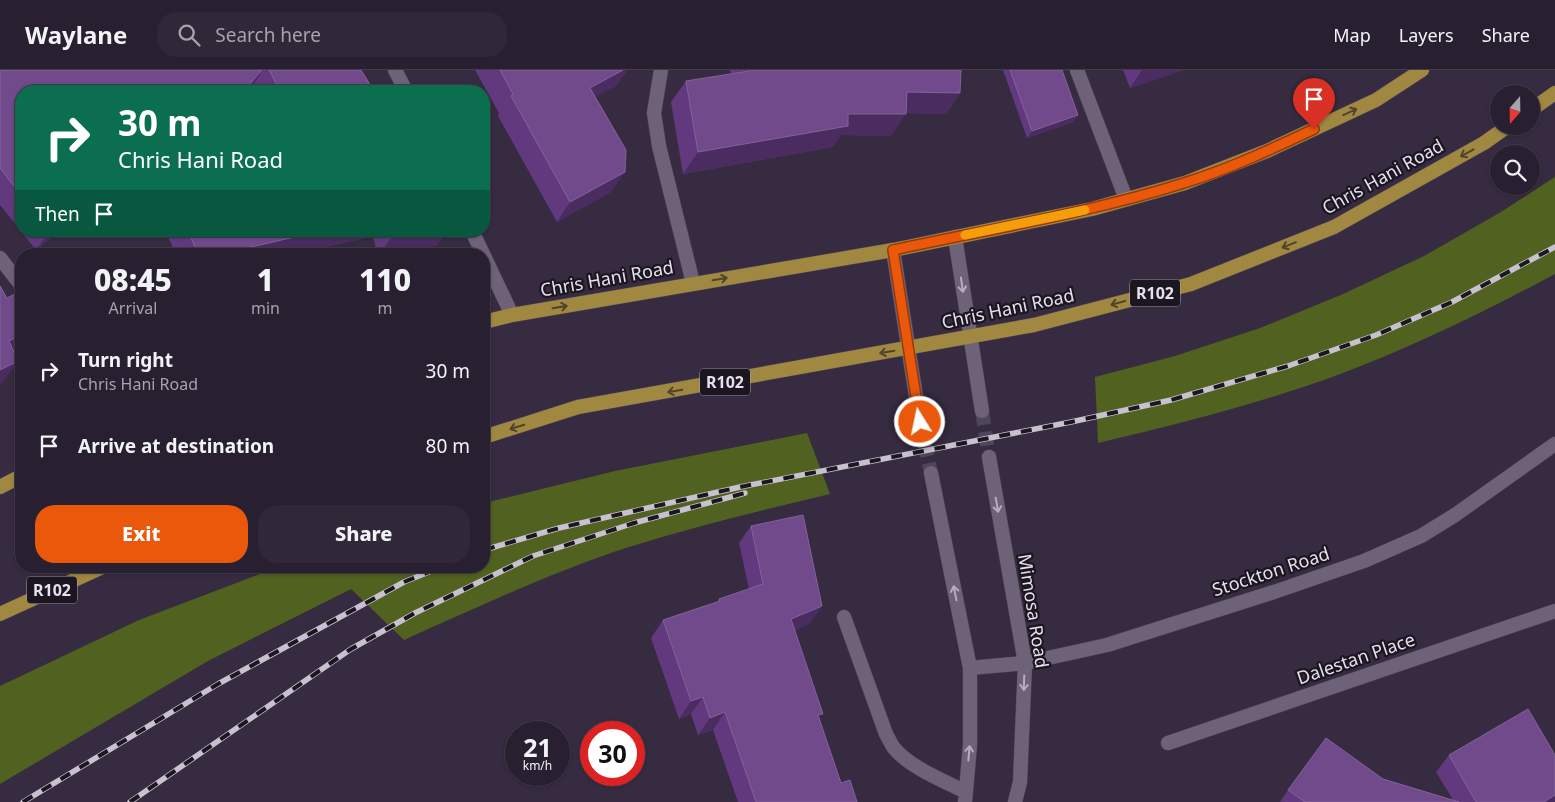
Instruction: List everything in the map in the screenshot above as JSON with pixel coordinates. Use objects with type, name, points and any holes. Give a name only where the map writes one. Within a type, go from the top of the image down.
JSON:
[{"type":"main road","name":"Chris Hani Road","points":[[490,320],[692,283],[893,250],[1092,209],[1185,183],[1267,152],[1376,100],[1422,70]]},
{"type":"main road","points":[[1540,104],[1555,93]]},
{"type":"main road","name":"Chris Hani Road","points":[[490,435],[578,407],[970,338],[1034,325],[1191,284],[1334,227],[1495,135]]},
{"type":"main road","points":[[0,487],[15,479]]},
{"type":"main road","name":"R102","points":[[0,614],[90,573]]},
{"type":"street","points":[[395,70],[403,85]]},
{"type":"street","points":[[661,70],[654,113],[655,121],[661,155],[692,283]]},
{"type":"street","points":[[1078,70],[1126,199]]},
{"type":"street","points":[[955,237],[982,411]]},
{"type":"street","points":[[893,250],[920,422]]},
{"type":"street","points":[[0,258],[15,277]]},
{"type":"street","points":[[490,269],[512,315]]},
{"type":"street","name":"Stockton Road","points":[[970,668],[1025,663],[1106,645],[1274,592],[1364,561],[1421,536],[1455,515],[1555,444]]},
{"type":"street","name":"Mimosa Road","points":[[989,457],[1025,663],[1020,782],[1015,802]]},
{"type":"street","points":[[844,618],[886,734],[895,749],[924,771],[965,797],[970,745],[970,668],[931,473]]},
{"type":"street","name":"Dalestan Place","points":[[1168,743],[1555,612]]},
{"type":"green space","points":[[1555,177],[1555,274],[1447,329],[1335,376],[1277,396],[1218,413],[1098,443],[1095,377],[1175,356],[1260,328],[1343,294],[1424,256],[1527,195],[1540,195],[1540,187]]},
{"type":"green space","points":[[807,433],[830,494],[704,525],[629,547],[515,590],[404,640],[351,589],[208,661],[0,784],[0,686],[139,620],[263,573],[490,573],[490,502],[615,471]]},
{"type":"building","points":[[0,70],[262,70],[249,85],[15,85],[15,187],[0,168]]},
{"type":"building","points":[[269,70],[361,70],[370,85],[277,85]]},
{"type":"building","points":[[500,70],[623,70],[590,88],[626,150],[625,172],[570,202],[511,96],[513,94]]},
{"type":"building","points":[[749,70],[961,70],[960,93],[907,92],[906,114],[848,114],[848,126],[698,152],[686,81]]},
{"type":"building","points":[[1010,70],[1062,70],[1078,115],[1032,131]]},
{"type":"building","points":[[191,237],[295,237],[247,248],[195,248]]},
{"type":"building","points":[[0,286],[7,298],[15,294],[15,338],[9,341],[15,354],[15,362],[0,370]]},
{"type":"building","points":[[803,515],[822,606],[791,619],[823,714],[818,715],[841,783],[850,780],[857,802],[756,802],[725,712],[710,718],[703,697],[691,701],[663,620],[763,584],[751,526]]},
{"type":"building","points":[[1528,709],[1555,755],[1555,795],[1544,802],[1476,802],[1449,755]]},
{"type":"building","points":[[1326,738],[1383,779],[1459,802],[1305,802],[1288,790]]},
{"type":"tunnel","points":[[982,411],[989,457]]},
{"type":"tunnel","points":[[920,422],[931,473]]},
{"type":"railway","points":[[490,548],[559,528],[740,487],[1071,422],[1171,400],[1288,366],[1376,335],[1452,302],[1555,247]]},
{"type":"railway","points":[[130,802],[351,649],[415,613],[533,556],[634,523],[745,493]]},
{"type":"railway","points":[[23,802],[218,684],[404,582],[426,573]]},
{"type":"slow traffic","points":[[965,235],[1085,210]]},
{"type":"route","points":[[920,422],[893,250],[1092,209],[1185,183],[1267,152],[1314,129]]}]
